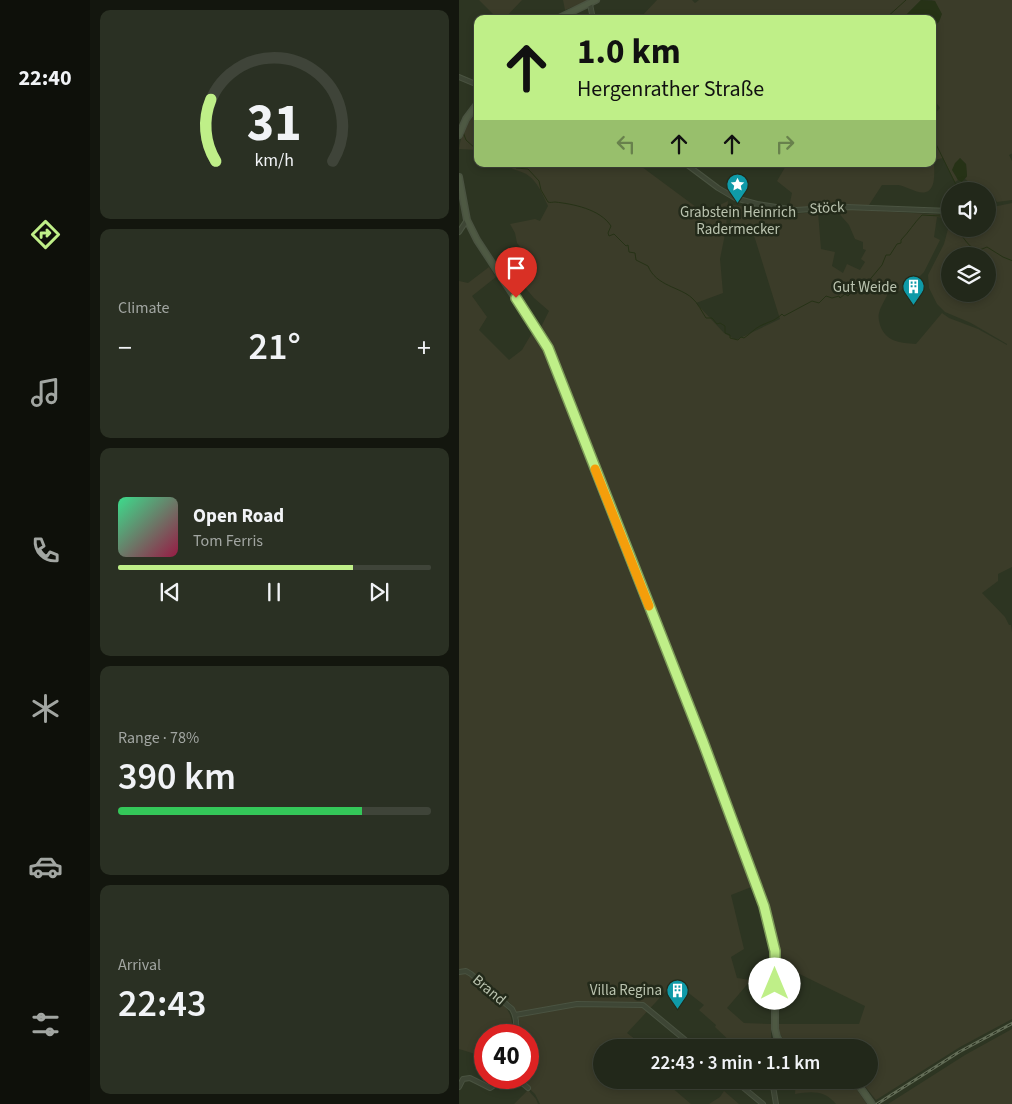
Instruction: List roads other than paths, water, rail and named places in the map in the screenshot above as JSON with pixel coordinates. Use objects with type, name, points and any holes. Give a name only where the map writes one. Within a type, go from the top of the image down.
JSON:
[{"type":"street","points":[[566,15],[596,0]]},
{"type":"street","points":[[590,4],[592,15]]},
{"type":"street","points":[[459,77],[474,83]]},
{"type":"street","points":[[459,135],[466,119],[474,108]]},
{"type":"street","name":"Stöck","points":[[689,167],[735,198],[757,204],[796,210],[846,207],[941,211]]},
{"type":"street","points":[[459,178],[467,220],[477,240],[548,348],[703,742],[764,906],[775,951],[775,1029],[779,1039]]},
{"type":"street","points":[[459,232],[467,220]]},
{"type":"street","name":"Brand","points":[[459,972],[466,971],[471,974],[504,1001],[515,1015]]},
{"type":"street","points":[[516,1024],[515,1015],[577,1004],[643,1005],[684,1039]]},
{"type":"street","points":[[459,1087],[463,1079],[470,1078],[474,1080]]},
{"type":"street","points":[[745,1089],[763,1104]]},
{"type":"street","points":[[773,1089],[775,1104]]},
{"type":"street","points":[[861,1089],[872,1104]]},
{"type":"waterway","points":[[889,15],[906,0]]},
{"type":"waterway","points":[[463,132],[466,140],[474,147]]},
{"type":"waterway","points":[[936,144],[955,182]]},
{"type":"waterway","points":[[515,167],[528,169],[539,181],[541,190],[548,202],[578,206],[600,215],[611,226],[608,233],[609,236],[614,234],[626,246],[628,245],[629,252],[635,253],[636,260],[648,266],[652,273],[662,282],[687,294],[698,305],[706,318],[712,318],[717,324],[720,323],[725,326],[725,333],[730,335],[730,338],[738,340],[782,314],[784,316],[812,301],[819,303],[826,296],[832,298],[839,296],[840,298],[845,294],[848,296],[862,289],[882,265],[886,255],[890,255],[897,244],[901,243],[901,240],[922,215],[940,216]]},
{"type":"waterway","points":[[963,237],[977,251],[987,247],[1013,261]]},
{"type":"railway","points":[[877,1104],[959,1052],[1013,1023]]},
{"type":"place","name":"Grabstein Heinrich Radermecker","points":[[738,203]]},
{"type":"place","name":"Gut Weide","points":[[913,306]]},
{"type":"place","name":"Villa Regina","points":[[678,1009]]}]
